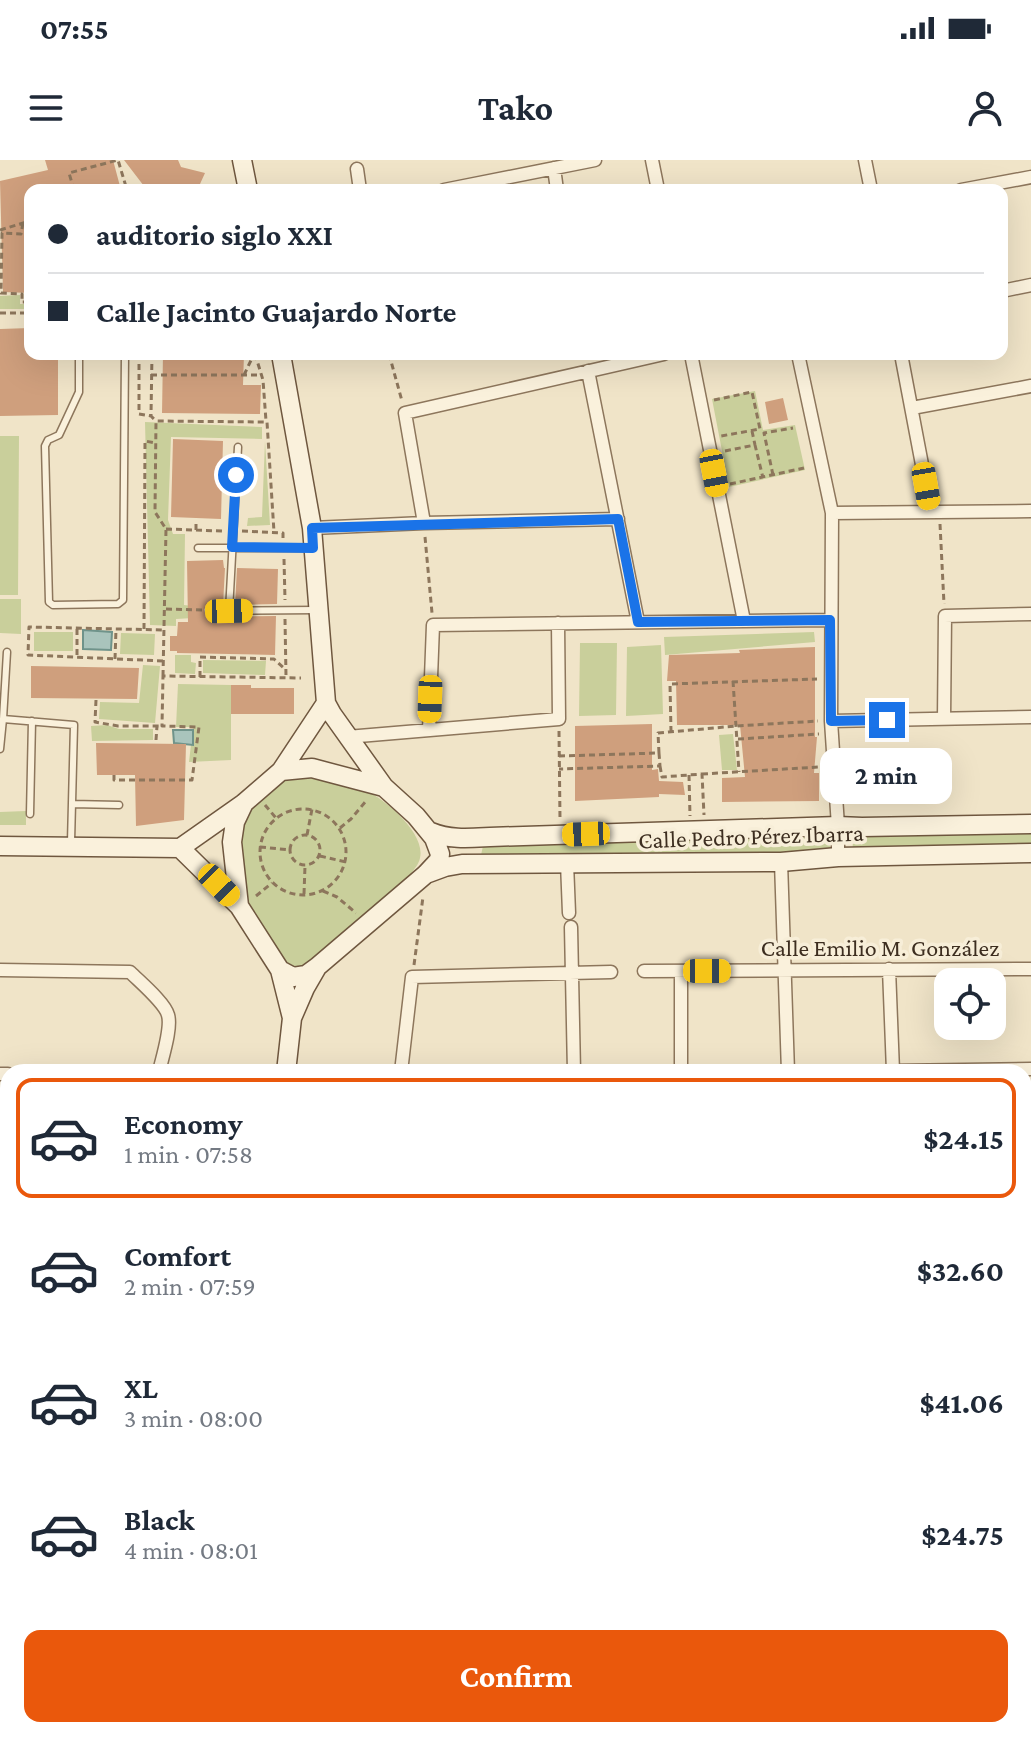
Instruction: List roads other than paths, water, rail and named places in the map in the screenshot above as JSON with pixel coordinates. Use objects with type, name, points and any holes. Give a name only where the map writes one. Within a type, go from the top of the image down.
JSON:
[{"type":"main road","points":[[242,160],[247,184]]},
{"type":"main road","points":[[280,970],[293,977],[306,975],[426,874],[439,860],[440,854],[431,832],[384,787],[326,703],[312,528],[282,360]]},
{"type":"main road","points":[[239,906],[232,842],[235,822],[281,771],[326,703]]},
{"type":"main road","points":[[281,771],[312,768],[384,787]]},
{"type":"main road","points":[[0,846],[180,848],[252,801]]},
{"type":"main road","name":"Calle Pedro Pérez Ibarra","points":[[431,832],[453,838],[838,826],[1031,824]]},
{"type":"main road","points":[[489,863],[480,859],[477,850],[481,841],[490,837]]},
{"type":"main road","points":[[180,848],[239,906],[280,970],[292,1018]]},
{"type":"main road","name":"Calle Pedro Pérez Ibarra","points":[[426,874],[449,865],[489,863],[781,862],[838,857],[1031,853]]},
{"type":"main road","points":[[287,1064],[292,1018],[317,967]]},
{"type":"street","points":[[474,184],[595,160]]},
{"type":"street","points":[[652,160],[657,184]]},
{"type":"street","points":[[865,160],[870,184]]},
{"type":"street","points":[[554,168],[556,184]]},
{"type":"street","points":[[357,169],[359,184]]},
{"type":"street","points":[[993,184],[1031,177]]},
{"type":"street","points":[[1008,290],[1031,285]]},
{"type":"street","points":[[424,523],[405,413],[637,360]]},
{"type":"street","points":[[692,360],[744,621]]},
{"type":"street","points":[[799,360],[832,513],[825,721],[838,826],[838,857]]},
{"type":"street","points":[[902,360],[935,512]]},
{"type":"street","points":[[588,371],[638,622]]},
{"type":"street","points":[[912,408],[1031,386]]},
{"type":"street","points":[[832,513],[1031,511]]},
{"type":"street","points":[[312,528],[618,519]]},
{"type":"street","points":[[944,719],[945,616],[1031,614]]},
{"type":"street","points":[[429,730],[433,625],[830,620]]},
{"type":"street","points":[[347,737],[559,719],[558,623]]},
{"type":"street","points":[[825,721],[1031,717]]},
{"type":"street","points":[[781,862],[788,1064]]},
{"type":"street","points":[[567,863],[574,1064]]},
{"type":"street","points":[[889,969],[893,1064]]},
{"type":"street","name":"Calle Emilio M. González","points":[[644,971],[1031,969]]},
{"type":"street","points":[[0,970],[130,972],[169,1016],[161,1064]]},
{"type":"street","points":[[681,971],[681,1064]]},
{"type":"street","points":[[402,1064],[412,977],[611,972]]},
{"type":"lane","points":[[79,360],[79,392],[59,435],[48,440],[45,446],[49,602],[53,605],[118,604],[123,600],[125,360]]},
{"type":"lane","points":[[229,611],[238,447]]},
{"type":"lane","points":[[198,548],[313,548]]},
{"type":"lane","points":[[210,611],[317,610]]},
{"type":"lane","points":[[0,749],[7,652]]},
{"type":"lane","points":[[3,719],[74,725],[71,846]]},
{"type":"lane","points":[[30,814],[32,721]]},
{"type":"lane","points":[[72,804],[119,805]]},
{"type":"water","points":[[83,630],[112,632],[111,650],[83,649]]},
{"type":"water","points":[[173,730],[193,730],[193,745],[174,743]]}]
